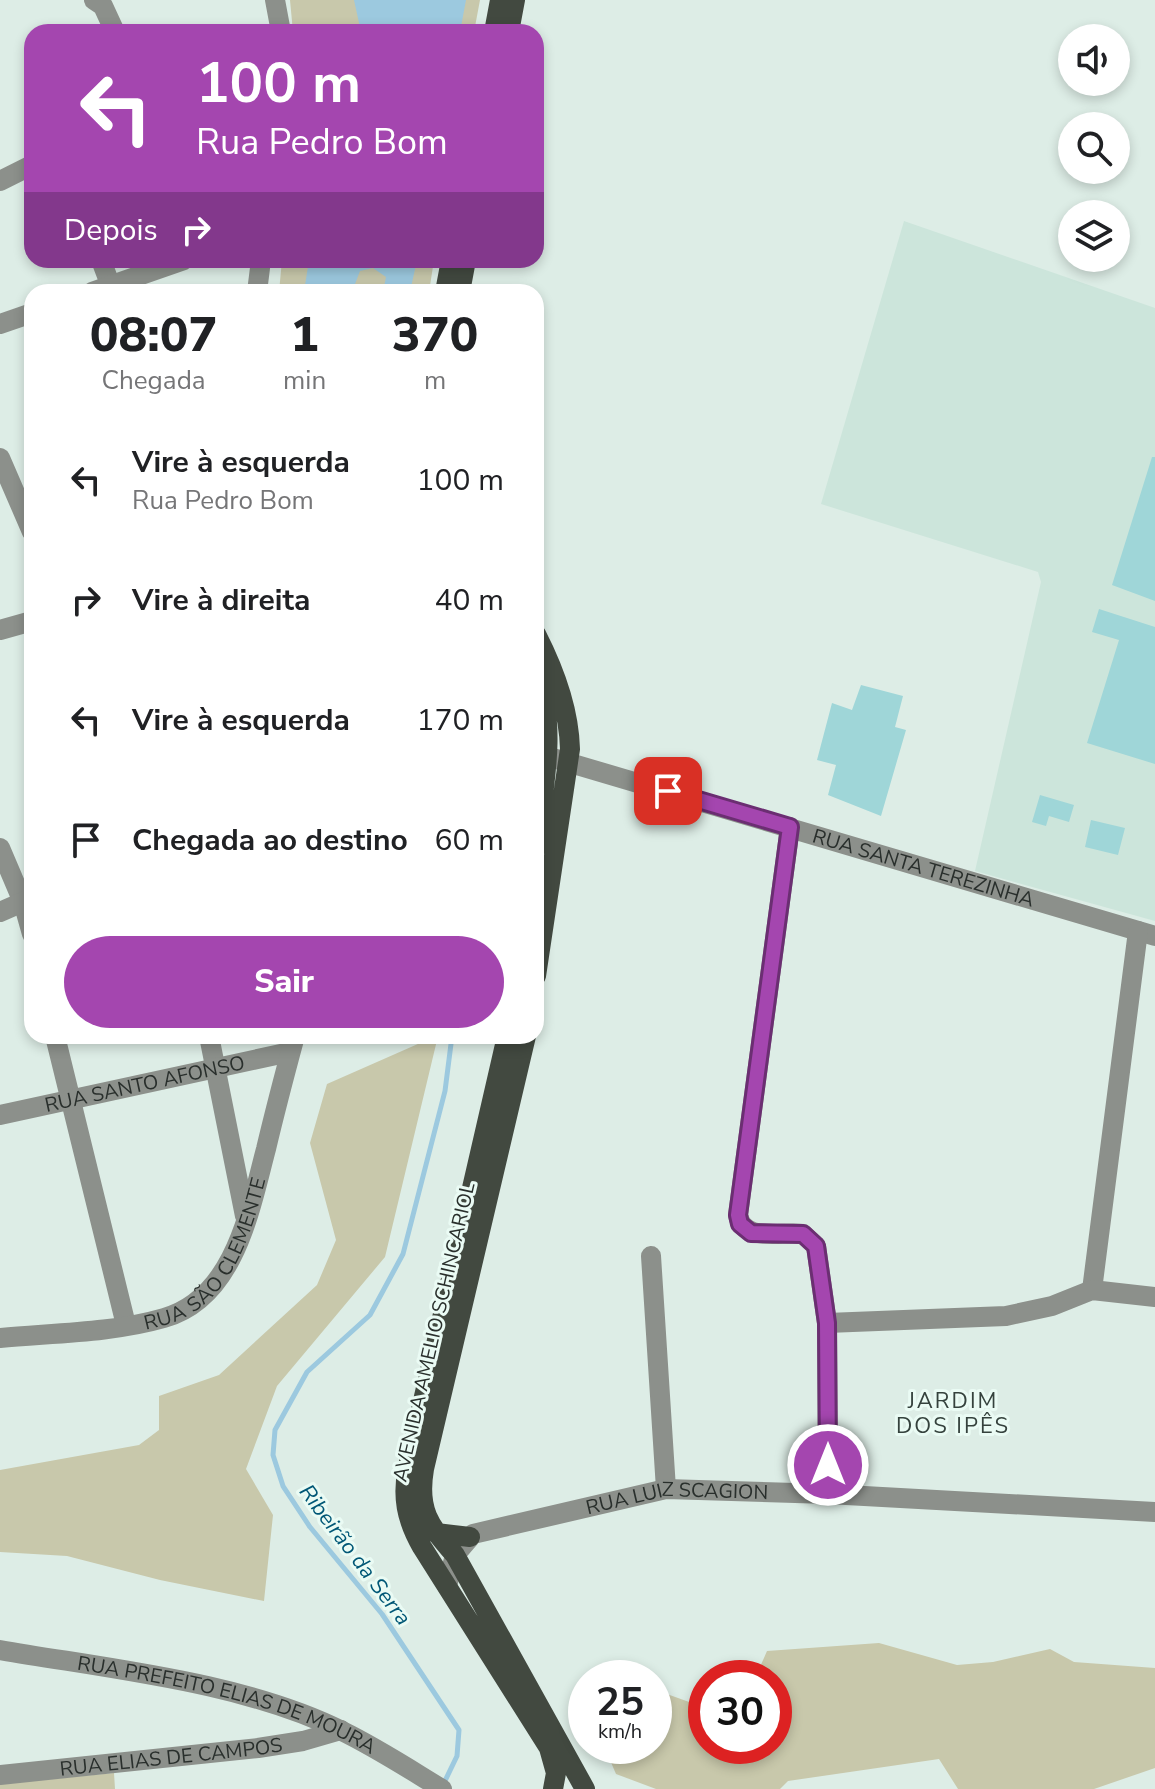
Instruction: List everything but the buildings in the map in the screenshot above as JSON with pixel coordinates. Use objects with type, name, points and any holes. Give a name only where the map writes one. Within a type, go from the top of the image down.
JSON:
[{"type":"main road","points":[[496,24],[500,0]]},
{"type":"main road","points":[[510,24],[515,0]]},
{"type":"main road","points":[[544,654],[569,728],[569,756],[544,923]]},
{"type":"main road","points":[[544,694],[544,720]]},
{"type":"main road","name":"AVENIDA AMELIO SCHINCARIOL","points":[[505,1044],[405,1483],[404,1501],[413,1531],[549,1748],[556,1773],[553,1789]]},
{"type":"main road","name":"AVENIDA AMELIO SCHINCARIOL","points":[[524,1044],[424,1469],[422,1492],[424,1511],[436,1533],[455,1555],[585,1789]]},
{"type":"main road","points":[[436,1533],[470,1537]]},
{"type":"street","points":[[94,0],[103,6],[111,24]]},
{"type":"street","points":[[275,0],[280,24]]},
{"type":"street","points":[[0,181],[24,169]]},
{"type":"street","points":[[121,284],[163,268]]},
{"type":"street","points":[[0,324],[24,316]]},
{"type":"street","points":[[0,458],[24,514]]},
{"type":"street","points":[[0,630],[24,623]]},
{"type":"street","name":"RUA SANTA TEREZINHA","points":[[544,752],[569,756],[647,784],[1147,933]]},
{"type":"street","points":[[790,827],[738,1215],[744,1230],[751,1233],[803,1234],[816,1246],[827,1323],[828,1494]]},
{"type":"street","points":[[0,848],[24,893]]},
{"type":"street","points":[[0,912],[24,902]]},
{"type":"street","points":[[1092,1290],[1147,933]]},
{"type":"street","points":[[57,1044],[126,1325]]},
{"type":"street","points":[[211,1044],[247,1224]]},
{"type":"street","name":"RUA SANTO AFONSO","points":[[0,1115],[217,1068],[292,1044]]},
{"type":"street","name":"RUA SÃO CLEMENTE","points":[[0,1338],[126,1325],[166,1317],[193,1303],[220,1277],[247,1224],[292,1044]]},
{"type":"street","points":[[651,1256],[666,1489]]},
{"type":"street","points":[[827,1323],[1006,1316],[1052,1306],[1092,1290],[1155,1297]]},
{"type":"street","name":"RUA LUIZ SCAGION","points":[[470,1537],[490,1528],[666,1489],[828,1494],[1155,1512]]},
{"type":"street","points":[[469,1581],[472,1550],[490,1528]]},
{"type":"street","points":[[447,1586],[455,1555],[470,1537]]},
{"type":"street","name":"RUA PREFEITO ELIAS DE MOURA","points":[[0,1650],[225,1690],[284,1708],[341,1730],[442,1789]]},
{"type":"street","name":"RUA ELIAS DE CAMPOS","points":[[0,1775],[258,1748],[303,1741],[341,1730]]},
{"type":"shaded area","points":[[290,0],[480,0],[476,24],[292,24]]},
{"type":"shaded area","points":[[904,221],[1155,308],[1155,921],[975,871],[1041,582],[1038,572],[821,504]]},
{"type":"shaded area","points":[[281,268],[433,268],[430,284],[280,284]]},
{"type":"shaded area","points":[[418,1044],[436,1044],[385,1257],[277,1386],[246,1469],[273,1515],[264,1601],[160,1580],[67,1556],[0,1552],[0,1470],[139,1445],[159,1430],[159,1396],[219,1375],[317,1285],[336,1240],[310,1143],[327,1084]]},
{"type":"shaded area","points":[[879,1643],[957,1665],[993,1662],[1050,1649],[1074,1662],[1155,1668],[1155,1768],[1094,1789],[958,1789],[939,1759],[788,1781],[780,1789],[656,1789],[616,1774],[612,1764],[672,1764],[672,1696],[688,1702],[688,1764],[792,1764],[792,1660],[763,1660],[767,1651]]},
{"type":"shaded area","points":[[114,1773],[115,1789],[0,1789],[0,1784]]},
{"type":"water","points":[[354,0],[466,0],[462,24],[359,24]]},
{"type":"water","points":[[308,268],[373,268],[360,271],[355,284],[305,284]]},
{"type":"water","points":[[373,268],[415,268],[412,284],[385,284],[386,277]]},
{"type":"waterway","name":"Ribeirão da Serra","points":[[443,1785],[457,1756],[459,1730],[382,1614],[310,1527],[283,1486],[273,1455],[275,1430],[307,1372],[370,1315],[403,1254],[445,1091],[451,1044]]},
{"type":"district","name":"JARDIM DOS IPÊS","points":[[953,1414]]},
{"type":"route","points":[[668,791],[790,827],[738,1215],[744,1230],[751,1233],[803,1234],[816,1246],[827,1323],[828,1465]]}]
